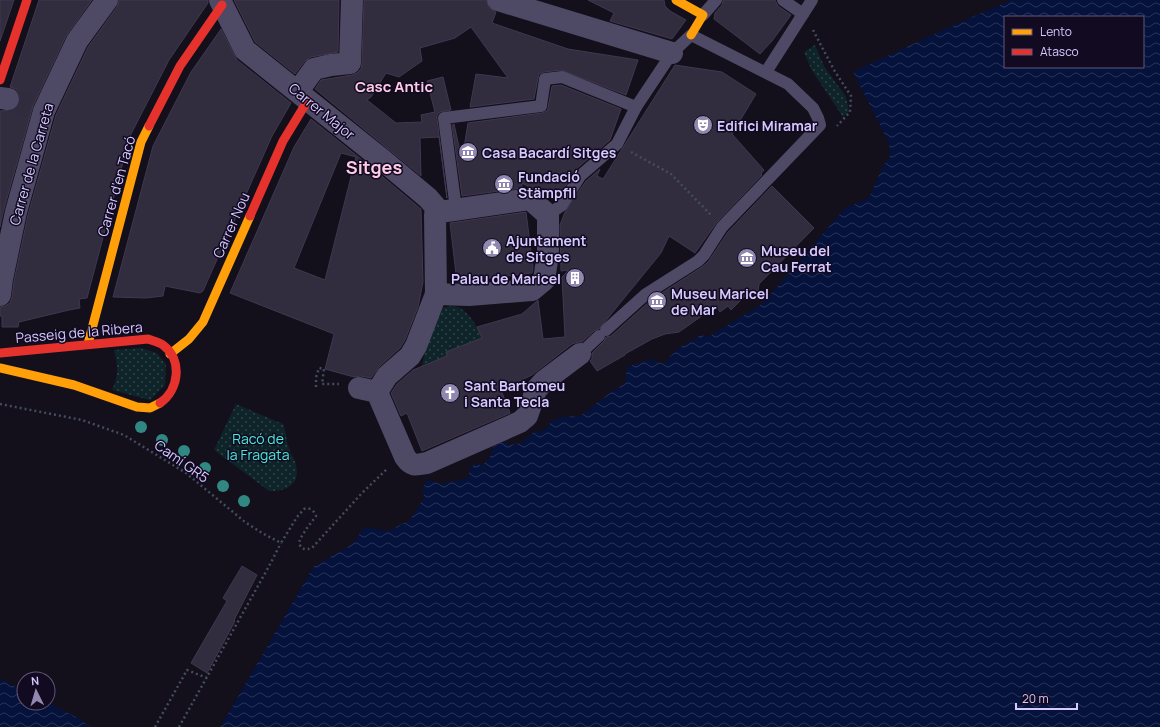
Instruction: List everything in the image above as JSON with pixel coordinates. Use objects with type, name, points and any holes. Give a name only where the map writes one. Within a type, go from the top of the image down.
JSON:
[{"type":"street","points":[[3,92],[27,0]]},
{"type":"street","name":"Carrer de la Carreta","points":[[0,295],[16,212],[41,110],[77,41],[107,0]]},
{"type":"street","points":[[303,95],[314,70],[332,65],[350,63],[352,0]]},
{"type":"street","points":[[498,0],[672,53]]},
{"type":"street","points":[[676,0],[703,15],[691,35]]},
{"type":"street","name":"Carrer Major","points":[[221,3],[244,50],[303,95],[428,198],[448,211]]},
{"type":"street","name":"Carrer d'en Tacó","points":[[88,344],[142,142],[180,66],[221,3]]},
{"type":"street","name":"Carrer Nou","points":[[170,354],[189,339],[203,322],[303,95]]},
{"type":"street","points":[[436,294],[469,295],[532,290],[544,280],[548,254],[548,216],[530,199],[448,211],[435,215],[436,294],[416,346],[410,356],[368,390],[409,463],[415,465],[427,463],[520,422],[527,416],[536,390],[544,381],[580,354]]},
{"type":"street","name":"Passeig de la Ribera","points":[[0,353],[148,339],[164,345],[170,354]]},
{"type":"street","points":[[0,368],[96,391],[129,404],[149,408],[163,402],[173,391],[177,378],[174,358],[170,354]]},
{"type":"lane","points":[[703,15],[716,0]]},
{"type":"lane","points":[[784,0],[803,14]]},
{"type":"lane","points":[[766,72],[812,0]]},
{"type":"lane","points":[[548,216],[562,205],[580,176],[617,144],[636,107],[672,53],[691,35],[788,84],[813,108],[820,125],[722,226],[700,259],[646,294],[580,354]]},
{"type":"lane","points":[[448,211],[444,118],[541,106],[545,79],[562,77],[636,107]]},
{"type":"path","points":[[812,28],[834,70],[851,96],[850,112],[842,122],[830,131],[820,125]]},
{"type":"path","points":[[617,144],[671,174],[722,226]]},
{"type":"path","points":[[316,387],[316,378],[320,368],[324,369],[322,384],[334,384],[368,390]]},
{"type":"path","name":"Camí GR5","points":[[0,404],[82,420],[124,435],[186,473],[245,522],[281,543]]},
{"type":"path","points":[[180,727],[281,543],[297,517],[304,509],[309,508],[315,513],[315,518],[306,528],[299,544],[301,548],[306,550],[312,548],[383,471],[405,457]]},
{"type":"path","points":[[155,727],[187,670],[206,678]]},
{"type":"green space","points":[[815,45],[824,66],[846,97],[849,111],[843,117],[811,69],[804,52]]},
{"type":"green space","points":[[453,306],[458,307],[467,313],[482,338],[446,352],[447,356],[422,366],[432,316],[439,308]]},
{"type":"green space","points":[[141,348],[157,353],[166,364],[165,385],[150,400],[112,390],[116,380],[117,370],[114,350]]},
{"type":"green space","name":"Racó de la Fragata","points":[[236,404],[283,424],[297,472],[291,486],[281,490],[269,491],[214,450]]},
{"type":"water","points":[[1011,0],[1160,0],[1160,727],[220,727],[313,567],[351,545],[365,527],[388,531],[410,520],[424,498],[423,488],[428,479],[440,484],[469,478],[469,470],[475,463],[482,466],[490,457],[493,447],[505,440],[508,445],[521,443],[535,431],[543,431],[553,420],[562,417],[580,416],[615,389],[625,384],[627,367],[651,359],[664,364],[677,349],[701,335],[708,337],[763,303],[845,208],[869,198],[881,170],[890,156],[889,143],[853,72]]},
{"type":"water","points":[[0,679],[16,687],[16,711],[56,711],[56,707],[80,719],[90,727],[0,727]]},
{"type":"pier","points":[[311,566],[313,567],[220,727],[218,727]]},
{"type":"building","points":[[0,0],[14,0],[0,41]]},
{"type":"building","points":[[39,0],[92,0],[66,36],[33,106],[0,227],[0,111],[13,110],[18,106],[20,101],[19,94],[16,89],[10,87]]},
{"type":"building","points":[[119,0],[208,0],[208,3],[169,60],[130,136],[87,298],[79,299],[80,308],[19,322],[18,327],[2,327],[0,307],[10,303],[12,297],[28,215],[56,115],[88,47],[117,7]]},
{"type":"building","points":[[234,0],[339,0],[338,52],[311,57],[304,62],[295,74],[255,42]]},
{"type":"building","points":[[364,0],[486,0],[489,8],[496,12],[492,23],[568,49],[638,60],[626,95],[561,70],[539,74],[534,99],[470,107],[476,74],[508,78],[471,27],[455,38],[420,48],[422,61],[399,77],[386,73],[371,97],[367,100],[396,123],[422,122],[421,115],[435,112],[427,81],[443,77],[451,110],[440,112],[437,115],[437,119],[447,198],[439,137],[420,138],[421,176],[315,89],[321,80],[352,75],[361,69]]},
{"type":"building","points":[[588,0],[664,0],[665,6],[670,11],[686,20],[672,39],[610,21],[614,13]]},
{"type":"building","points":[[723,0],[775,0],[778,6],[791,15],[772,41],[760,54],[714,19],[715,13],[722,5]]},
{"type":"building","points":[[221,29],[237,60],[291,103],[272,136],[203,291],[200,293],[165,286],[163,296],[146,298],[113,297],[153,146],[191,72]]},
{"type":"building","points":[[675,65],[722,72],[756,94],[732,134],[764,170],[761,174],[762,175],[717,222],[695,253],[669,236],[661,253],[599,329],[594,331],[582,342],[572,344],[532,375],[501,390],[510,413],[422,451],[407,413],[401,416],[391,393],[397,384],[413,370],[447,356],[446,352],[482,338],[477,327],[522,314],[538,300],[543,339],[565,337],[562,277],[569,270],[561,271],[560,225],[565,212],[586,181],[600,169],[597,176],[603,179]]},
{"type":"building","points":[[561,85],[621,109],[610,140],[575,170],[557,200],[534,187],[529,187],[522,183],[522,188],[462,196],[452,125],[454,124],[462,160],[468,123],[542,113],[547,111],[552,86]]},
{"type":"building","points":[[311,119],[421,209],[423,282],[418,307],[405,340],[400,348],[379,367],[371,378],[361,376],[354,377],[325,369],[334,334],[230,293],[294,147]],"holes":[[[341,153],[356,157],[325,280],[294,268]]]},
{"type":"building","points":[[772,186],[814,228],[759,284],[758,291],[750,291],[731,310],[728,306],[720,312],[716,306],[679,332],[665,334],[652,339],[597,371],[590,361],[592,359],[592,353],[606,337],[611,336],[651,300],[708,262],[728,232]]},
{"type":"building","name":"Ajuntament de Sitges","points":[[526,212],[533,267],[532,273],[457,282],[450,223]]},
{"type":"building","points":[[242,566],[257,575],[234,620],[235,621],[207,673],[191,663],[227,601],[223,598]]},
{"type":"tunnel","points":[[8,99],[39,109]]},
{"type":"traffic: slow","points":[[676,0],[703,15],[691,35]]},
{"type":"traffic: slow","points":[[88,344],[141,142],[149,126]]},
{"type":"traffic: slow","points":[[170,354],[189,339],[203,322],[250,216]]},
{"type":"traffic: slow","points":[[0,368],[74,385],[137,407],[150,408],[160,403]]},
{"type":"traffic: jam","points":[[0,80],[27,0]]},
{"type":"traffic: jam","points":[[149,126],[180,66],[222,5]]},
{"type":"traffic: jam","points":[[250,216],[283,141],[308,100]]},
{"type":"traffic: jam","points":[[0,353],[148,339],[158,342],[169,351],[174,359],[176,367],[175,383],[171,391],[160,403]]},
{"type":"place","name":"Edifici Miramar","points":[[703,125]]},
{"type":"place","name":"Casa Bacardí Sitges","points":[[468,152]]},
{"type":"place","name":"Fundació Stämpfli","points":[[504,184]]},
{"type":"place","name":"Ajuntament de Sitges","points":[[492,248]]},
{"type":"place","name":"Museu del Cau Ferrat","points":[[747,258]]},
{"type":"place","name":"Palau de Maricel","points":[[575,278]]},
{"type":"place","name":"Museu Maricel de Mar","points":[[657,301]]},
{"type":"place","name":"Sant Bartomeu i Santa Tecla","points":[[450,393]]},
{"type":"district","name":"Casc Antic","points":[[394,86]]},
{"type":"district","name":"Sitges","points":[[374,167]]}]
